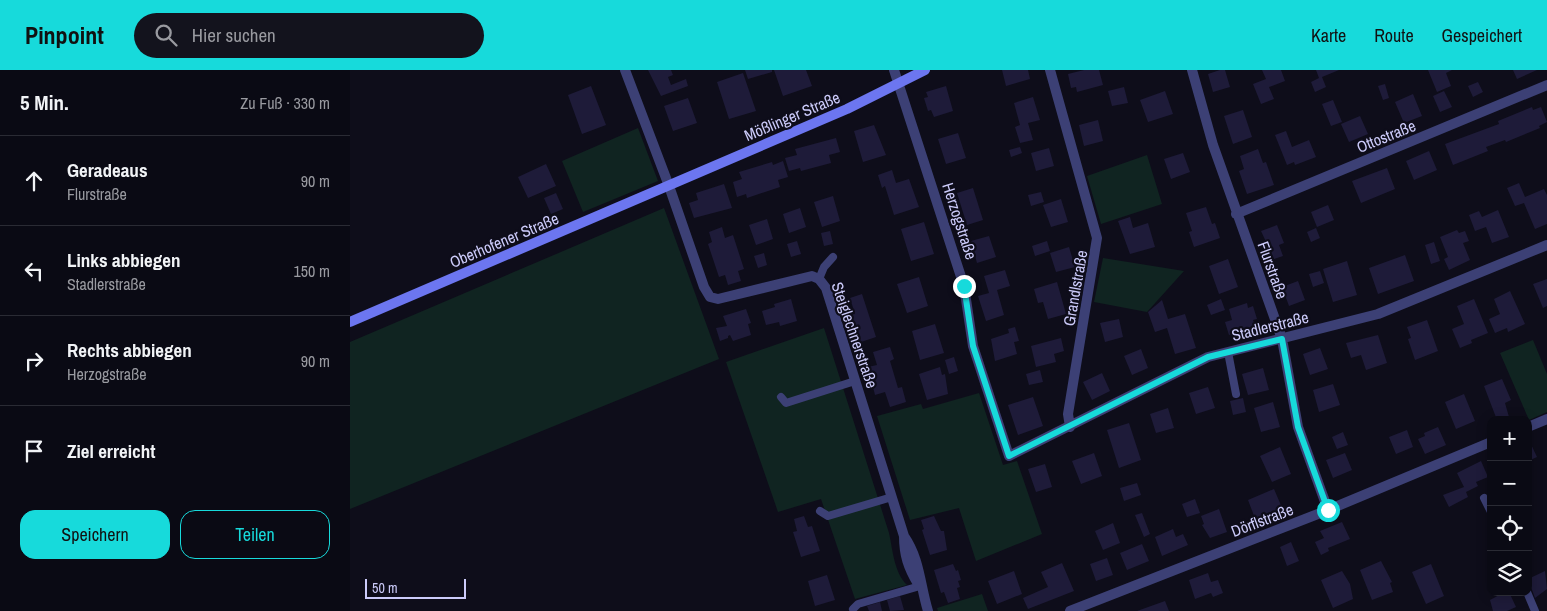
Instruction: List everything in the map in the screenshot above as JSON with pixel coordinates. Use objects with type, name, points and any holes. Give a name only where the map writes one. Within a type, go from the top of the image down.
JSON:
[{"type":"street","name":"Steiglechnerstraße","points":[[625,70],[669,186],[704,287],[710,296],[718,299],[812,276],[820,279],[826,288],[904,536],[904,551],[908,568],[920,586],[928,611]]},
{"type":"street","name":"Herzogstraße","points":[[894,70],[964,286],[973,346],[1009,456]]},
{"type":"street","name":"Mößlinger Straße","points":[[669,186],[847,109],[925,70]]},
{"type":"street","name":"Grandlstraße","points":[[1050,70],[1097,238],[1068,414],[1070,427]]},
{"type":"street","name":"Flurstraße","points":[[1192,70],[1200,106],[1236,214],[1282,339],[1298,427],[1328,510]]},
{"type":"street","name":"Ottostraße","points":[[1236,214],[1547,85]]},
{"type":"street","name":"Oberhofener Straße","points":[[350,322],[669,186]]},
{"type":"street","name":"Stadlerstraße","points":[[1009,456],[1193,364],[1228,352],[1378,314],[1547,245]]},
{"type":"street","points":[[1532,425],[1547,419]]},
{"type":"street","name":"Dörflstraße","points":[[1070,611],[1328,510],[1487,444]]},
{"type":"lane","points":[[820,279],[824,267],[833,257]]},
{"type":"lane","points":[[1228,352],[1236,394]]},
{"type":"lane","points":[[781,397],[786,403],[855,381]]},
{"type":"lane","points":[[820,511],[828,516],[892,497]]},
{"type":"lane","points":[[1484,498],[1488,506]]},
{"type":"lane","points":[[852,609],[858,604],[920,586]]},
{"type":"lane","points":[[1529,596],[1535,611]]},
{"type":"green space","points":[[638,128],[658,181],[583,212],[562,161]]},
{"type":"green space","points":[[1147,155],[1162,204],[1101,224],[1087,176]]},
{"type":"green space","points":[[664,208],[719,359],[350,509],[350,342]]},
{"type":"green space","points":[[1103,258],[1184,271],[1147,312],[1094,302]]},
{"type":"green space","points":[[824,328],[889,533],[897,568],[907,585],[855,599],[821,499],[778,512],[726,362]]},
{"type":"green space","points":[[1533,340],[1547,374],[1547,412],[1532,419],[1532,416],[1527,416],[1500,353]]},
{"type":"green space","points":[[979,393],[1003,465],[1017,461],[1042,534],[976,561],[959,508],[910,520],[877,416],[921,404],[923,409]]},
{"type":"green space","points":[[982,594],[988,611],[938,611],[937,608]]},
{"type":"building","points":[[648,70],[671,70],[673,75],[668,77],[671,85],[686,79],[688,86],[661,96]]},
{"type":"building","points":[[745,70],[772,70],[772,72],[748,79]]},
{"type":"building","points":[[774,70],[806,70],[812,86],[783,96]]},
{"type":"building","points":[[1002,70],[1028,70],[1030,79],[1006,86]]},
{"type":"building","points":[[1084,70],[1099,70],[1103,85],[1077,92],[1076,87],[1071,88],[1068,74]]},
{"type":"building","points":[[1225,70],[1230,87],[1213,92],[1208,74]]},
{"type":"building","points":[[1262,70],[1281,70],[1285,81],[1269,87],[1274,99],[1261,104],[1253,84],[1266,79]]},
{"type":"building","points":[[1316,70],[1339,70],[1322,77],[1326,87],[1315,92],[1311,82],[1319,78]]},
{"type":"building","points":[[1428,70],[1452,70],[1446,73],[1451,86],[1437,92]]},
{"type":"building","points":[[1513,70],[1537,70],[1517,79]]},
{"type":"building","points":[[743,73],[756,111],[729,119],[717,82]]},
{"type":"building","points":[[1478,82],[1483,92],[1473,97],[1468,86]]},
{"type":"building","points":[[1385,84],[1389,98],[1383,100],[1378,86]]},
{"type":"building","points":[[591,86],[606,125],[582,134],[568,95]]},
{"type":"building","points":[[946,86],[953,111],[934,117],[931,110],[928,111],[924,98],[928,97],[926,92]]},
{"type":"building","points":[[1124,87],[1128,103],[1112,106],[1108,91]]},
{"type":"building","points":[[1165,91],[1173,114],[1148,122],[1140,100]]},
{"type":"building","points":[[1444,91],[1452,107],[1440,112],[1433,96]]},
{"type":"building","points":[[1413,94],[1422,116],[1404,123],[1395,102]]},
{"type":"building","points":[[1033,97],[1040,120],[1028,123],[1033,140],[1020,143],[1015,127],[1020,125],[1014,103]]},
{"type":"building","points":[[688,98],[697,123],[673,131],[664,106]]},
{"type":"building","points":[[1333,100],[1342,122],[1331,126],[1322,104]]},
{"type":"building","points":[[1532,107],[1533,110],[1541,107],[1547,122],[1539,126],[1540,128],[1506,142],[1505,140],[1486,147],[1488,151],[1453,165],[1445,144],[1499,124],[1498,121]]},
{"type":"building","points":[[1243,110],[1252,137],[1233,144],[1224,116]]},
{"type":"building","points":[[1360,116],[1368,134],[1349,142],[1341,124]]},
{"type":"building","points":[[1098,120],[1103,141],[1084,146],[1079,125]]},
{"type":"building","points":[[874,125],[886,155],[863,162],[854,131]]},
{"type":"building","points":[[1286,131],[1292,147],[1309,140],[1316,157],[1295,165],[1294,162],[1287,165],[1275,135]]},
{"type":"building","points":[[958,133],[966,158],[946,164],[938,139]]},
{"type":"building","points":[[836,138],[840,152],[829,155],[831,163],[801,171],[800,168],[789,171],[785,158],[797,155],[795,149]]},
{"type":"building","points":[[1020,147],[1022,153],[1011,157],[1009,150]]},
{"type":"building","points":[[1049,148],[1054,166],[1036,171],[1031,153]]},
{"type":"building","points":[[1258,149],[1263,163],[1266,162],[1274,185],[1247,194],[1239,171],[1244,169],[1240,156]]},
{"type":"building","points":[[1429,151],[1437,170],[1414,180],[1406,161]]},
{"type":"building","points":[[1183,153],[1190,172],[1171,179],[1164,159]]},
{"type":"building","points":[[783,161],[788,177],[778,180],[780,187],[747,198],[746,194],[737,197],[733,182],[742,179],[739,172],[772,162],[773,165]]},
{"type":"building","points":[[546,164],[556,186],[528,198],[518,177]]},
{"type":"building","points":[[1387,168],[1395,189],[1361,203],[1352,181]]},
{"type":"building","points":[[892,170],[896,183],[909,179],[919,207],[894,215],[885,186],[882,188],[878,175]]},
{"type":"building","points":[[1519,183],[1525,197],[1544,189],[1547,195],[1547,224],[1535,229],[1524,203],[1515,206],[1507,188]]},
{"type":"building","points":[[724,184],[732,208],[694,218],[689,203],[698,200],[696,193]]},
{"type":"building","points":[[973,188],[983,220],[967,225],[957,193]]},
{"type":"building","points":[[1041,192],[1044,202],[1031,206],[1028,195]]},
{"type":"building","points":[[556,193],[563,209],[551,214],[544,198]]},
{"type":"building","points":[[833,196],[840,221],[822,227],[814,202]]},
{"type":"building","points":[[1061,199],[1068,222],[1051,227],[1043,205]]},
{"type":"building","points":[[1328,205],[1334,220],[1317,227],[1311,212]]},
{"type":"building","points":[[1206,207],[1212,224],[1215,223],[1220,238],[1194,247],[1189,232],[1192,231],[1186,213]]},
{"type":"building","points":[[800,208],[806,227],[789,233],[783,214]]},
{"type":"building","points":[[1498,210],[1509,237],[1492,243],[1486,227],[1475,231],[1469,215],[1479,211],[1482,217]]},
{"type":"building","points":[[1130,217],[1133,228],[1148,223],[1155,247],[1130,254],[1118,221]]},
{"type":"building","points":[[767,219],[773,239],[756,245],[749,225]]},
{"type":"building","points":[[924,222],[934,254],[911,261],[901,229]]},
{"type":"building","points":[[1277,225],[1284,243],[1279,245],[1283,256],[1274,259],[1261,231]]},
{"type":"building","points":[[722,227],[725,238],[733,235],[744,269],[738,271],[741,281],[728,285],[725,275],[719,277],[708,244],[712,242],[709,232]]},
{"type":"building","points":[[1316,228],[1320,238],[1311,242],[1307,232]]},
{"type":"building","points":[[1457,230],[1459,233],[1465,231],[1469,241],[1463,243],[1470,260],[1449,270],[1444,259],[1448,257],[1440,237]]},
{"type":"building","points":[[830,231],[833,244],[824,246],[821,233]]},
{"type":"building","points":[[989,236],[996,257],[977,263],[971,241]]},
{"type":"building","points":[[797,241],[801,254],[791,257],[787,244]]},
{"type":"building","points":[[1047,241],[1050,251],[1035,256],[1032,246]]},
{"type":"building","points":[[1434,242],[1440,261],[1431,264],[1425,245]]},
{"type":"building","points":[[1069,247],[1075,267],[1056,272],[1050,253]]},
{"type":"building","points":[[764,253],[767,265],[758,268],[754,256]]},
{"type":"building","points":[[1405,255],[1414,281],[1378,294],[1369,268]]},
{"type":"building","points":[[1228,259],[1238,287],[1219,294],[1209,266]]},
{"type":"building","points":[[1347,261],[1357,295],[1333,302],[1323,269]]},
{"type":"building","points":[[1005,270],[1010,286],[997,290],[1004,315],[986,321],[978,296],[989,293],[984,276]]},
{"type":"building","points":[[1320,271],[1324,283],[1313,287],[1309,274]]},
{"type":"building","points":[[919,277],[928,306],[907,313],[897,284]]},
{"type":"building","points":[[1547,279],[1547,306],[1543,308],[1533,284]]},
{"type":"building","points":[[1298,281],[1305,300],[1289,306],[1282,287]]},
{"type":"building","points":[[1057,282],[1066,314],[1048,319],[1043,302],[1038,303],[1034,289]]},
{"type":"building","points":[[1510,291],[1525,324],[1508,332],[1507,328],[1495,333],[1489,319],[1500,314],[1494,299]]},
{"type":"building","points":[[862,294],[876,337],[858,343],[850,315],[855,314],[850,298]]},
{"type":"building","points":[[791,299],[797,321],[780,326],[779,322],[766,325],[762,311],[775,307],[774,304]]},
{"type":"building","points":[[1221,299],[1225,310],[1211,315],[1207,305]]},
{"type":"building","points":[[1474,299],[1488,333],[1471,340],[1472,343],[1460,348],[1452,329],[1464,324],[1457,306]]},
{"type":"building","points":[[1162,300],[1168,319],[1185,314],[1196,348],[1175,354],[1167,328],[1155,332],[1148,312]]},
{"type":"building","points":[[1247,303],[1248,308],[1253,306],[1257,319],[1253,320],[1255,326],[1229,335],[1225,322],[1232,320],[1229,309]]},
{"type":"building","points":[[746,309],[751,323],[748,324],[751,335],[733,341],[730,335],[728,338],[720,341],[716,328],[727,326],[723,316]]},
{"type":"building","points":[[1119,319],[1123,337],[1105,342],[1100,323]]},
{"type":"building","points":[[1427,320],[1438,351],[1415,360],[1408,339],[1411,338],[1407,327]]},
{"type":"building","points":[[935,324],[944,353],[920,360],[912,331]]},
{"type":"building","points":[[1015,327],[1019,341],[1014,342],[1017,354],[995,361],[991,339],[1009,333],[1008,329]]},
{"type":"building","points":[[1378,335],[1387,363],[1366,370],[1361,355],[1351,358],[1346,343]]},
{"type":"building","points":[[1061,338],[1064,351],[1054,354],[1056,362],[1036,367],[1031,346]]},
{"type":"building","points":[[890,347],[894,359],[890,361],[898,388],[902,387],[906,402],[890,407],[885,392],[875,395],[868,367],[877,365],[873,352]]},
{"type":"building","points":[[1320,348],[1328,369],[1310,375],[1303,354]]},
{"type":"building","points":[[1141,349],[1148,368],[1132,375],[1124,356]]},
{"type":"building","points":[[954,357],[958,371],[949,374],[945,360]]},
{"type":"building","points":[[940,367],[942,375],[945,374],[948,394],[927,400],[919,374]]},
{"type":"building","points":[[1263,368],[1269,390],[1248,395],[1242,374]]},
{"type":"building","points":[[1040,370],[1043,382],[1029,385],[1026,374]]},
{"type":"building","points":[[1102,373],[1110,391],[1092,400],[1083,382]]},
{"type":"building","points":[[1502,379],[1511,400],[1505,403],[1509,416],[1495,416],[1484,386]]},
{"type":"building","points":[[1333,384],[1340,405],[1319,412],[1313,390]]},
{"type":"building","points":[[1208,387],[1215,408],[1196,414],[1189,393]]},
{"type":"building","points":[[1464,394],[1475,421],[1456,429],[1445,402]]},
{"type":"building","points":[[1033,397],[1043,426],[1018,435],[1008,405]]},
{"type":"building","points":[[1243,398],[1246,412],[1233,415],[1230,401]]},
{"type":"building","points":[[1273,402],[1280,427],[1261,432],[1254,408]]},
{"type":"building","points":[[1168,408],[1174,428],[1156,433],[1150,414]]},
{"type":"building","points":[[1129,423],[1141,460],[1119,468],[1107,430]]},
{"type":"building","points":[[1438,427],[1446,445],[1425,454],[1418,439],[1425,436],[1424,433]]},
{"type":"building","points":[[1407,430],[1413,447],[1396,454],[1389,437]]},
{"type":"building","points":[[1343,432],[1348,445],[1337,449],[1332,437]]},
{"type":"building","points":[[1532,446],[1537,457],[1532,459]]},
{"type":"building","points":[[1280,447],[1291,474],[1272,482],[1260,456]]},
{"type":"building","points":[[1094,453],[1102,476],[1081,484],[1072,461]]},
{"type":"building","points":[[1345,453],[1352,470],[1333,478],[1326,460]]},
{"type":"building","points":[[1481,461],[1487,477],[1476,482],[1478,486],[1466,492],[1468,497],[1449,507],[1443,495],[1464,487],[1457,473]]},
{"type":"building","points":[[1045,464],[1052,487],[1036,492],[1028,469]]},
{"type":"building","points":[[1137,483],[1141,495],[1124,501],[1120,488]]},
{"type":"building","points":[[1274,489],[1283,510],[1256,521],[1248,500]]},
{"type":"building","points":[[1195,499],[1200,513],[1187,517],[1182,504]]},
{"type":"building","points":[[1219,509],[1227,532],[1210,538],[1202,525],[1204,524],[1201,516]]},
{"type":"building","points":[[1142,513],[1150,534],[1144,537],[1135,515]]},
{"type":"building","points":[[804,516],[808,527],[812,526],[820,551],[801,557],[793,532],[797,531],[794,519]]},
{"type":"building","points":[[934,516],[941,531],[944,531],[947,550],[930,555],[922,530],[924,529],[921,520]]},
{"type":"building","points":[[1342,522],[1350,539],[1328,548],[1329,551],[1321,555],[1315,542],[1324,538],[1320,531]]},
{"type":"building","points":[[1113,523],[1120,543],[1103,550],[1095,531]]},
{"type":"building","points":[[1173,529],[1176,537],[1183,534],[1188,545],[1162,556],[1155,537]]},
{"type":"building","points":[[1291,542],[1299,561],[1287,566],[1280,547]]},
{"type":"building","points":[[1142,544],[1149,561],[1127,570],[1120,553]]},
{"type":"building","points":[[1107,558],[1113,575],[1096,581],[1090,564]]},
{"type":"building","points":[[1381,561],[1392,582],[1390,583],[1393,592],[1372,600],[1360,570]]},
{"type":"building","points":[[1062,563],[1074,591],[1028,609],[1023,598],[1048,587],[1041,572]]},
{"type":"building","points":[[953,564],[956,571],[958,570],[961,580],[958,581],[960,587],[957,588],[960,599],[948,603],[944,592],[941,593],[934,570]]},
{"type":"building","points":[[1431,564],[1444,596],[1426,604],[1412,572]]},
{"type":"building","points":[[1014,571],[1022,594],[997,604],[988,581]]},
{"type":"building","points":[[1342,571],[1350,584],[1353,599],[1333,608],[1321,580]]},
{"type":"building","points":[[1545,571],[1547,589],[1535,598],[1532,590],[1532,577]]},
{"type":"building","points":[[1208,573],[1211,582],[1218,580],[1223,593],[1213,597],[1211,593],[1195,599],[1189,580]]},
{"type":"building","points":[[827,575],[835,600],[815,606],[808,581]]},
{"type":"building","points":[[900,596],[904,610],[890,611],[887,600]]},
{"type":"building","points":[[1498,596],[1511,596],[1516,607],[1507,611],[1493,611],[1490,600]]},
{"type":"building","points":[[1165,601],[1169,611],[1137,611]]},
{"type":"building","points":[[880,602],[882,611],[869,611],[867,606]]},
{"type":"route","points":[[964,286],[973,346],[1009,456],[1123,401],[1208,357],[1282,339],[1292,404],[1298,427],[1328,510]]}]
